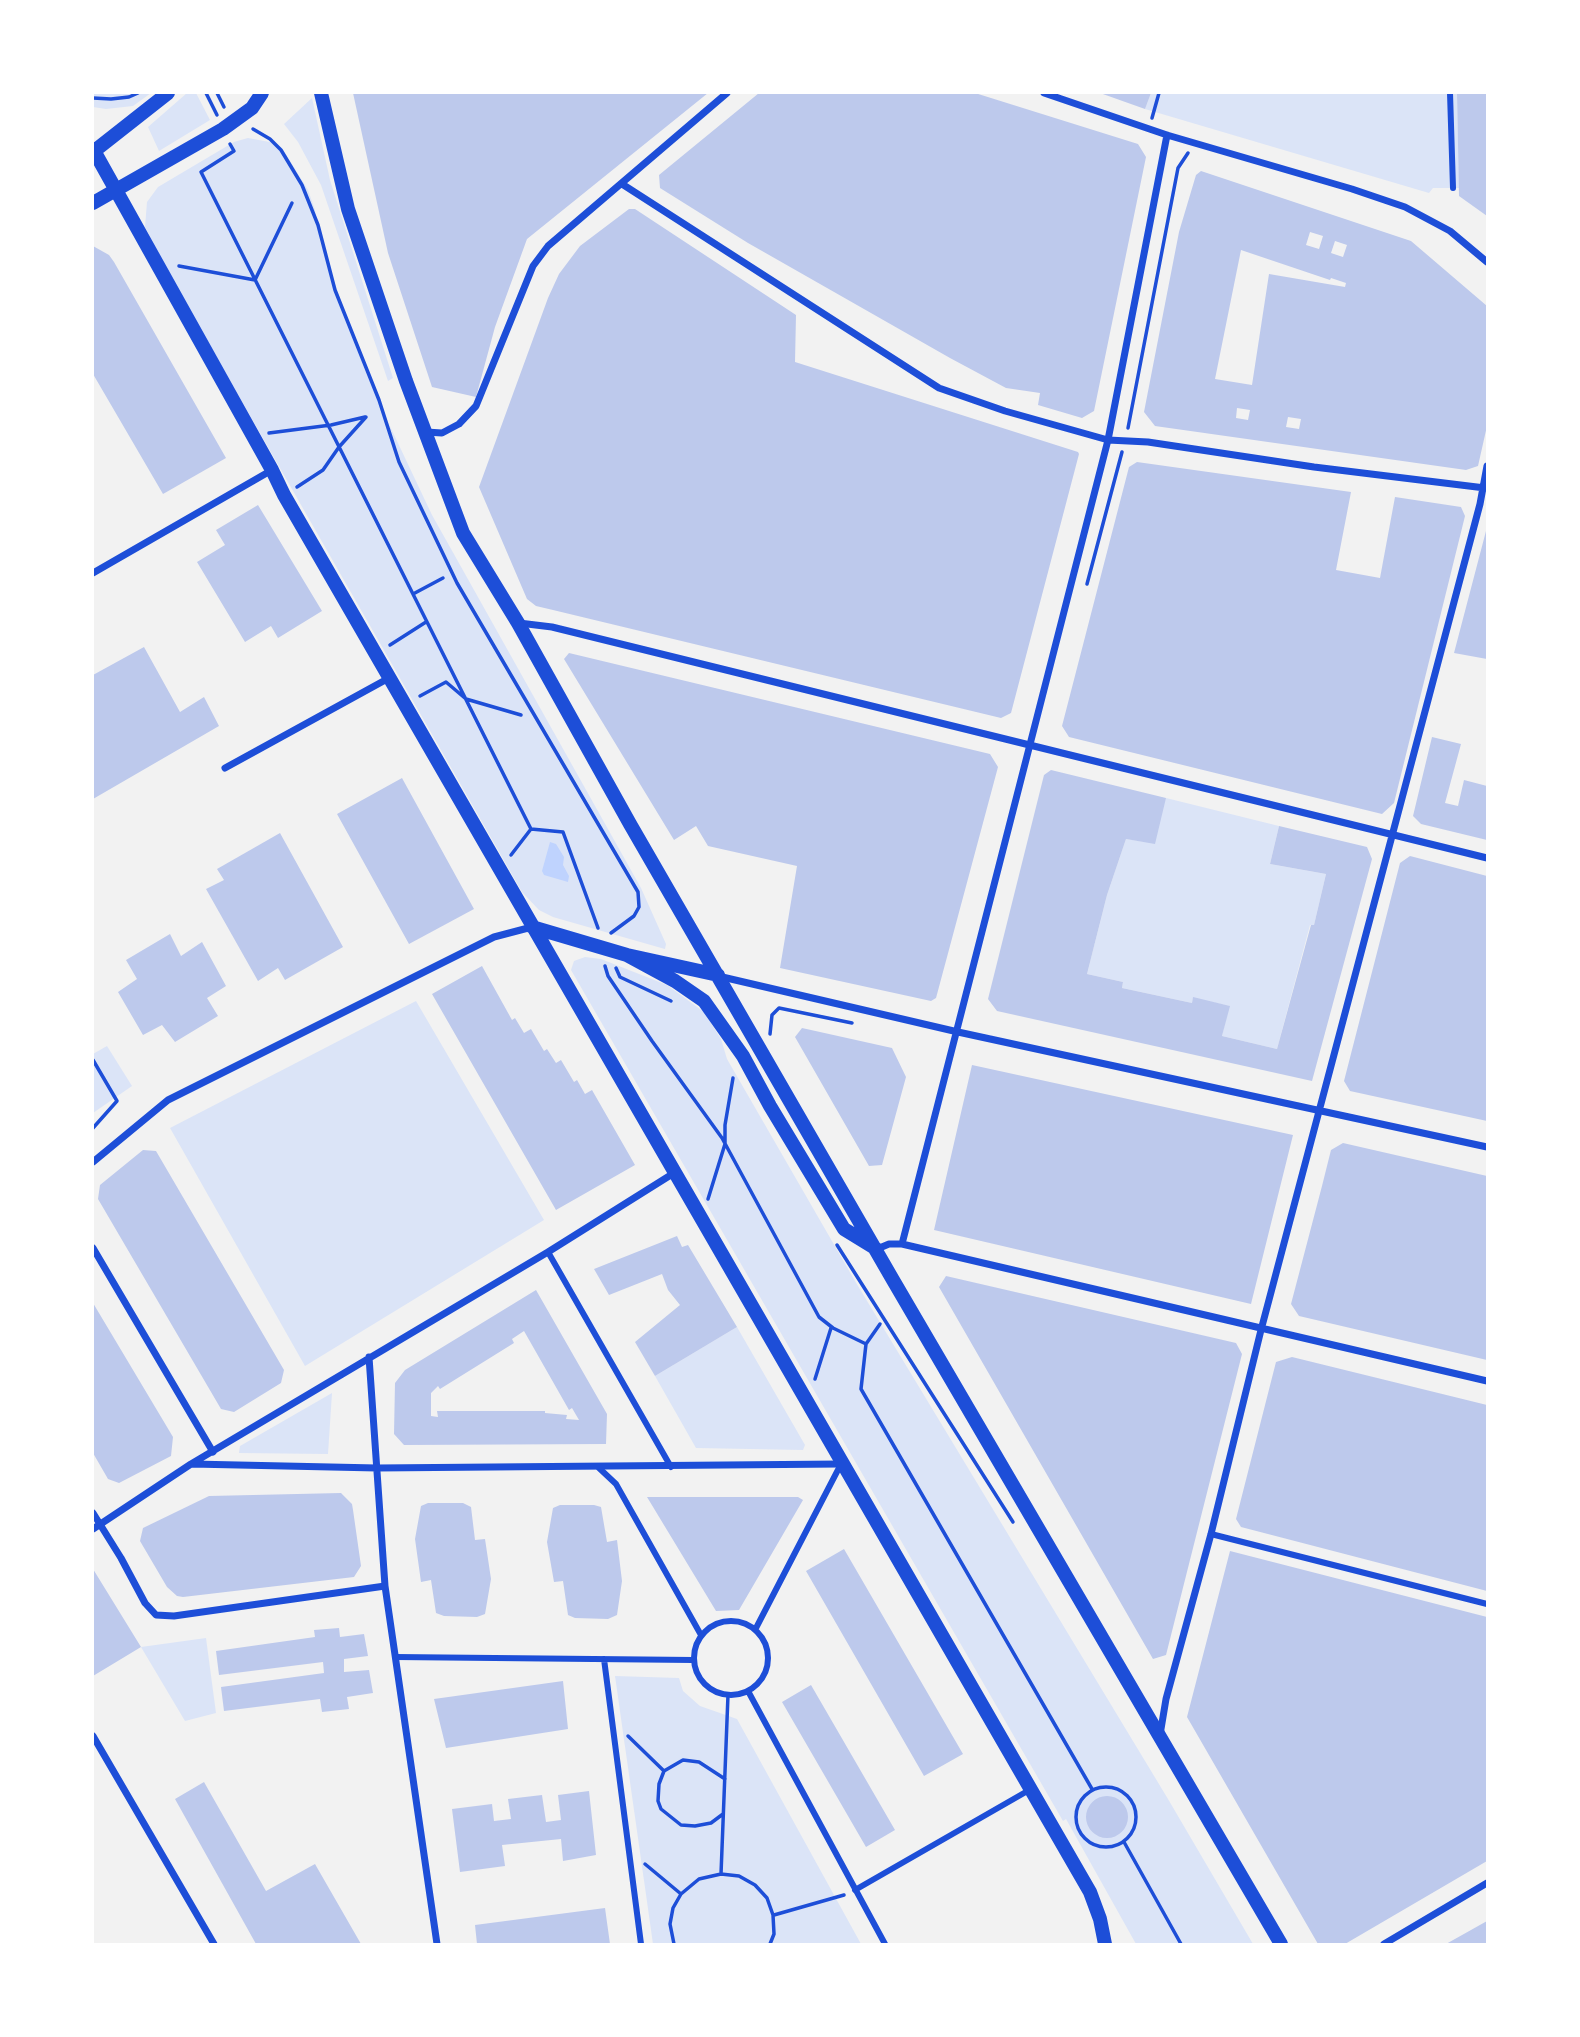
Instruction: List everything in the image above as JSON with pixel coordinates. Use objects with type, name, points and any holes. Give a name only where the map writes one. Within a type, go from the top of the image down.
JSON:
[{"type":"main road","points":[[168,93],[93,151],[284,495],[1090,1892],[1100,1919],[1105,1944]]},
{"type":"main road","points":[[93,203],[238,118],[252,108],[262,93]]},
{"type":"main road","points":[[321,93],[348,209],[463,533],[518,623],[757,1044],[1281,1944]]},
{"type":"main road","points":[[532,927],[615,955],[675,981],[704,1001],[743,1056],[844,1229],[877,1249]]},
{"type":"main road","points":[[615,955],[718,975]]},
{"type":"street","points":[[426,432],[442,433],[459,424],[476,406],[533,266],[548,246],[727,93]]},
{"type":"street","points":[[1044,93],[1167,135],[1405,207],[1450,231],[1487,262]]},
{"type":"street","points":[[1450,93],[1453,188]]},
{"type":"street","points":[[902,1244],[1108,440],[1167,135]]},
{"type":"street","points":[[622,184],[939,388],[1005,411],[1108,440],[1148,442],[1314,467],[1485,488]]},
{"type":"street","points":[[1160,1735],[1166,1699],[1211,1534],[1261,1330],[1485,488],[1487,466]]},
{"type":"street","points":[[93,573],[272,470]]},
{"type":"street","points":[[518,623],[552,627],[1487,858]]},
{"type":"street","points":[[225,768],[389,677]]},
{"type":"street","points":[[93,1162],[168,1100],[494,937],[532,927]]},
{"type":"street","points":[[718,975],[958,1032],[1487,1147]]},
{"type":"street","points":[[96,1527],[191,1464],[548,1252],[674,1173]]},
{"type":"street","points":[[877,1249],[889,1244],[902,1244],[1487,1381]]},
{"type":"street","points":[[93,1248],[213,1452]]},
{"type":"street","points":[[548,1252],[671,1467]]},
{"type":"street","points":[[369,1357],[386,1586],[437,1944]]},
{"type":"street","points":[[191,1464],[377,1468],[599,1468],[841,1464],[755,1630]]},
{"type":"street","points":[[599,1468],[616,1484],[701,1635]]},
{"type":"street","points":[[93,1513],[96,1527],[121,1558],[145,1603],[156,1615],[386,1586]]},
{"type":"street","points":[[1211,1534],[1487,1604]]},
{"type":"street","points":[[733,1620],[745,1623],[755,1630],[763,1639],[768,1662],[758,1684],[748,1691],[728,1695],[715,1692],[704,1684],[696,1673],[693,1660],[701,1635],[710,1626],[733,1620]]},
{"type":"street","points":[[395,1657],[693,1660]]},
{"type":"street","points":[[604,1659],[641,1944]]},
{"type":"street","points":[[748,1691],[885,1944]]},
{"type":"street","points":[[93,1736],[214,1944]]},
{"type":"street","points":[[855,1890],[1031,1789]]},
{"type":"street","points":[[1384,1944],[1487,1883]]},
{"type":"path","points":[[93,98],[111,99],[138,93]]},
{"type":"path","points":[[217,93],[225,108],[270,139],[281,150],[302,185],[317,225],[335,289],[379,400],[399,462],[422,512],[457,583],[638,892],[639,907],[634,916],[611,932],[620,977],[681,1005]]},
{"type":"path","points":[[1149,129],[1159,93]]},
{"type":"path","points":[[201,172],[531,829]]},
{"type":"path","points":[[255,280],[292,203]]},
{"type":"path","points":[[177,266],[255,280]]},
{"type":"path","points":[[267,433],[328,426],[366,417],[323,470],[284,495]]},
{"type":"path","points":[[413,594],[443,578]]},
{"type":"path","points":[[390,645],[426,622]]},
{"type":"path","points":[[414,699],[446,682],[466,699],[521,715]]},
{"type":"path","points":[[510,857],[531,829]]},
{"type":"path","points":[[531,829],[563,831],[599,930]]},
{"type":"path","points":[[615,955],[608,976],[725,1144],[819,1317],[831,1327],[866,1344]]},
{"type":"path","points":[[757,1044],[772,1032],[772,1015],[779,1008],[854,1024]]},
{"type":"path","points":[[708,1201],[725,1144],[725,1125],[734,1077],[730,1068],[743,1056]]},
{"type":"path","points":[[93,1060],[117,1101],[93,1128]]},
{"type":"path","points":[[831,1234],[1013,1522]]},
{"type":"path","points":[[880,1324],[866,1344],[861,1389],[1092,1789]]},
{"type":"path","points":[[815,1380],[831,1327]]},
{"type":"path","points":[[720,1874],[728,1695]]},
{"type":"path","points":[[613,1721],[664,1771]]},
{"type":"path","points":[[723,1814],[711,1823],[681,1825],[661,1809],[658,1801],[659,1784],[664,1771],[683,1760],[699,1762],[724,1779]]},
{"type":"path","points":[[1105,1786],[1118,1789],[1128,1796],[1135,1807],[1136,1820],[1132,1832],[1124,1842],[1108,1848],[1091,1845],[1079,1833],[1074,1816],[1079,1800],[1092,1789],[1105,1786]]},
{"type":"path","points":[[1124,1842],[1181,1944]]},
{"type":"path","points":[[629,1851],[681,1894]]},
{"type":"path","points":[[674,1944],[670,1924],[673,1908],[681,1894],[699,1879],[720,1874],[738,1876],[755,1885],[767,1898],[773,1915],[774,1934],[770,1944]]},
{"type":"path","points":[[773,1915],[836,1899],[855,1890]]},
{"type":"shaded area","points":[[93,93],[151,93],[133,106],[106,109],[93,107]]},
{"type":"shaded area","points":[[187,93],[196,93],[210,120],[159,151],[148,127]]},
{"type":"shaded area","points":[[1151,93],[1457,93],[1459,188],[1433,188],[1429,193],[1145,109]]},
{"type":"shaded area","points":[[312,98],[330,180],[393,378],[388,381],[321,185],[298,142],[284,124]]},
{"type":"shaded area","points":[[248,138],[275,143],[282,148],[308,190],[315,210],[320,241],[365,370],[388,422],[432,515],[641,888],[666,944],[665,949],[553,917],[539,910],[522,892],[176,286],[145,227],[147,202],[158,187],[234,142]]},
{"type":"shaded area","points":[[1166,798],[1279,826],[1270,864],[1326,874],[1314,925],[1310,925],[1277,1049],[1222,1036],[1229,1006],[1193,998],[1192,1003],[1122,988],[1123,982],[1087,974],[1107,895],[1126,839],[1146,842]]},
{"type":"shaded area","points":[[585,957],[601,959],[667,985],[704,1012],[721,1039],[727,1059],[855,1281],[1253,1944],[1136,1944],[1066,1819],[1063,1821],[571,970],[574,961]]},
{"type":"shaded area","points":[[416,1001],[544,1220],[305,1366],[170,1128]]},
{"type":"shaded area","points":[[107,1046],[132,1086],[93,1113],[93,1054]]},
{"type":"shaded area","points":[[737,1327],[805,1445],[803,1450],[696,1448],[655,1376]]},
{"type":"shaded area","points":[[332,1393],[328,1454],[239,1453],[240,1446]]},
{"type":"shaded area","points":[[206,1638],[216,1713],[185,1721],[141,1647]]},
{"type":"shaded area","points":[[615,1676],[679,1678],[683,1691],[700,1706],[737,1719],[861,1944],[653,1944]]},
{"type":"water","points":[[550,842],[556,844],[564,857],[563,865],[569,876],[568,882],[544,875],[542,871]]},
{"type":"building","points":[[353,93],[708,93],[527,239],[495,327],[476,397],[432,387],[388,253]]},
{"type":"building","points":[[759,93],[975,93],[1138,144],[1146,157],[1094,411],[1082,418],[1038,405],[1040,393],[1006,388],[950,358],[748,243],[660,188],[659,175]]},
{"type":"building","points":[[1100,93],[1151,93],[1145,109]]},
{"type":"building","points":[[1457,93],[1487,93],[1487,216],[1459,196]]},
{"type":"building","points":[[1201,171],[1411,241],[1487,306],[1487,426],[1478,466],[1466,470],[1155,426],[1144,412],[1179,232],[1196,175]],"holes":[[[1310,232],[1323,236],[1319,249],[1306,245]],[[1335,241],[1347,245],[1343,257],[1331,253]],[[1241,250],[1346,283],[1345,287],[1269,274],[1252,385],[1215,379]],[[1237,408],[1250,410],[1248,420],[1236,418]],[[1288,417],[1301,419],[1299,429],[1286,427]]]},
{"type":"building","points":[[629,209],[635,209],[796,315],[795,362],[1078,452],[1011,713],[1001,718],[536,606],[527,599],[479,487],[559,274],[580,246]]},
{"type":"building","points":[[93,246],[109,255],[114,262],[226,458],[163,494],[93,374]]},
{"type":"building","points":[[1137,462],[1351,492],[1336,570],[1380,578],[1395,497],[1461,507],[1465,516],[1394,803],[1382,814],[1069,737],[1062,726],[1129,467]]},
{"type":"building","points":[[258,505],[322,611],[278,638],[271,626],[245,642],[197,562],[225,545],[216,530]]},
{"type":"building","points":[[1487,531],[1487,659],[1454,653]]},
{"type":"building","points":[[144,647],[180,712],[204,697],[219,726],[93,799],[93,675]]},
{"type":"building","points":[[569,653],[990,754],[998,767],[936,998],[931,1001],[780,968],[797,866],[708,846],[696,826],[674,840],[564,659]]},
{"type":"building","points":[[1432,737],[1461,744],[1445,803],[1458,806],[1464,780],[1487,786],[1487,840],[1421,824],[1413,816]]},
{"type":"building","points":[[1051,770],[1166,798],[1155,844],[1126,839],[1107,895],[1087,974],[1123,982],[1122,988],[1192,1003],[1193,997],[1230,1006],[1222,1036],[1277,1049],[1311,925],[1314,925],[1326,874],[1270,864],[1279,826],[1367,847],[1372,859],[1312,1081],[997,1011],[988,999],[1044,775]]},
{"type":"building","points":[[402,778],[474,909],[409,944],[337,814]]},
{"type":"building","points":[[280,833],[343,947],[285,980],[278,968],[258,981],[206,889],[224,880],[217,869]]},
{"type":"building","points":[[1410,856],[1487,876],[1487,1121],[1350,1091],[1344,1081],[1400,863]]},
{"type":"building","points":[[170,934],[181,956],[202,942],[226,986],[207,998],[218,1016],[175,1042],[162,1025],[143,1035],[118,992],[137,979],[126,960]]},
{"type":"building","points":[[482,966],[512,1020],[515,1018],[524,1033],[531,1029],[544,1051],[547,1049],[556,1063],[561,1060],[585,1094],[592,1090],[635,1165],[556,1210],[432,994]]},
{"type":"building","points":[[802,1028],[892,1048],[906,1077],[882,1165],[869,1166],[795,1037]]},
{"type":"building","points":[[972,1065],[1293,1135],[1251,1304],[934,1230]]},
{"type":"building","points":[[1343,1143],[1487,1176],[1487,1360],[1299,1316],[1291,1304],[1331,1150]]},
{"type":"building","points":[[143,1150],[156,1151],[284,1370],[281,1383],[234,1412],[221,1409],[98,1199],[100,1185]]},
{"type":"building","points":[[677,1236],[682,1247],[688,1245],[737,1327],[655,1376],[635,1342],[680,1305],[668,1290],[662,1274],[609,1295],[594,1269]]},
{"type":"building","points":[[946,1276],[1236,1343],[1242,1354],[1166,1655],[1153,1659],[939,1287]]},
{"type":"building","points":[[536,1290],[607,1414],[606,1444],[404,1445],[394,1434],[395,1383],[405,1370]],"holes":[[[524,1331],[569,1410],[572,1408],[579,1420],[566,1419],[567,1415],[545,1411],[437,1411],[438,1417],[431,1416],[431,1393],[438,1386],[440,1389],[514,1343],[512,1339]]]},
{"type":"building","points":[[93,1303],[173,1437],[171,1456],[119,1483],[108,1479],[93,1453]]},
{"type":"building","points":[[1292,1357],[1487,1405],[1487,1591],[1241,1527],[1236,1519],[1276,1362]]},
{"type":"building","points":[[341,1493],[352,1504],[353,1510],[361,1566],[354,1577],[177,1596],[167,1587],[140,1541],[143,1528],[209,1496]]},
{"type":"building","points":[[647,1497],[798,1497],[803,1500],[739,1610],[716,1611]]},
{"type":"building","points":[[428,1503],[463,1503],[471,1507],[475,1540],[485,1539],[491,1579],[485,1614],[477,1617],[444,1616],[436,1613],[431,1580],[421,1582],[415,1539],[421,1506]]},
{"type":"building","points":[[560,1505],[601,1507],[607,1542],[617,1540],[622,1581],[617,1615],[608,1619],[575,1618],[568,1615],[563,1581],[554,1582],[547,1542],[553,1508]]},
{"type":"building","points":[[844,1549],[963,1754],[924,1776],[806,1571]]},
{"type":"building","points":[[1230,1551],[1487,1617],[1487,1861],[1345,1944],[1318,1944],[1187,1717]]},
{"type":"building","points":[[93,1569],[141,1647],[93,1676]]},
{"type":"building","points":[[339,1628],[340,1637],[364,1634],[368,1656],[344,1659],[344,1672],[369,1670],[373,1693],[347,1697],[349,1709],[322,1712],[320,1699],[224,1711],[221,1687],[324,1673],[323,1662],[219,1675],[216,1651],[315,1637],[314,1630]]},
{"type":"building","points":[[563,1681],[568,1729],[446,1748],[434,1699]]},
{"type":"building","points":[[811,1685],[895,1830],[866,1847],[782,1702]]},
{"type":"building","points":[[204,1782],[266,1891],[315,1864],[361,1944],[256,1944],[175,1799]]},
{"type":"building","points":[[589,1791],[596,1855],[563,1861],[561,1839],[502,1845],[505,1866],[460,1872],[452,1809],[492,1804],[494,1821],[511,1819],[508,1799],[542,1795],[546,1822],[561,1820],[558,1795]]},
{"type":"building","points":[[1107,1796],[1122,1802],[1128,1817],[1122,1832],[1107,1838],[1092,1832],[1086,1817],[1092,1802]]},
{"type":"building","points":[[605,1908],[610,1944],[477,1944],[475,1925]]},
{"type":"building","points":[[1487,1921],[1487,1944],[1446,1944],[1471,1930]]}]
